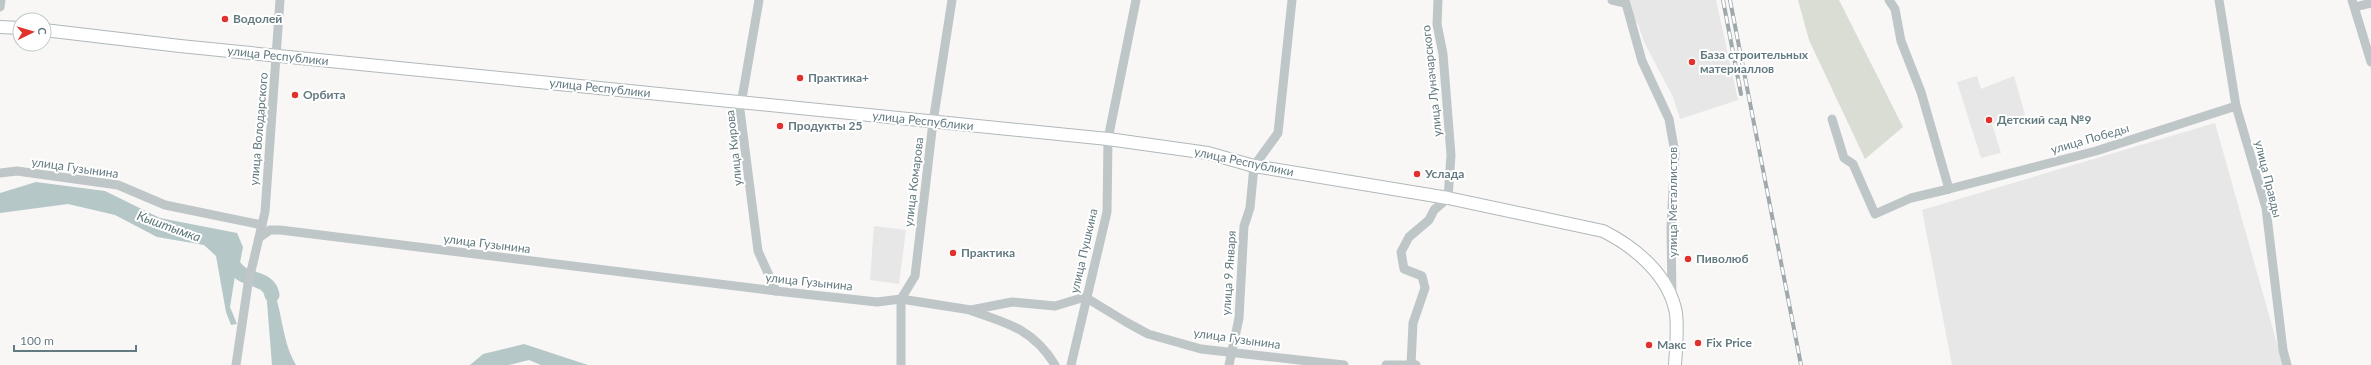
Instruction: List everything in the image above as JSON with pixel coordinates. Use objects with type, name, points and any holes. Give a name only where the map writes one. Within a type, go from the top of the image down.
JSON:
[{"type":"main road","points":[[0,27],[12,28]]},
{"type":"main road","name":"улица Республики","points":[[52,31],[180,46],[1108,139],[1208,153],[1254,166],[1448,198],[1603,231],[1624,241],[1641,255],[1672,297]]},
{"type":"main road","name":"улица Металлистов","points":[[1672,297],[1676,314],[1675,365]]},
{"type":"street","points":[[0,7],[1,0]]},
{"type":"street","name":"улица Володарского","points":[[236,365],[251,266],[260,237],[265,212],[280,0]]},
{"type":"street","name":"улица Кирова","points":[[759,0],[741,103],[742,130],[758,251],[776,291]]},
{"type":"street","name":"улица Комарова","points":[[901,299],[915,276],[933,122],[952,0]]},
{"type":"street","name":"улица Пушкина","points":[[1071,365],[1085,297],[1107,212],[1108,139],[1136,0]]},
{"type":"street","points":[[1254,166],[1278,133],[1292,0]]},
{"type":"street","name":"улица Луначарского","points":[[1438,0],[1437,24],[1444,54],[1451,155],[1448,198]]},
{"type":"street","points":[[1612,0],[1625,1]]},
{"type":"street","points":[[1889,0],[1895,10],[1901,41],[1921,92],[1949,189]]},
{"type":"street","name":"улица Правды","points":[[2219,0],[2236,106],[2266,208],[2283,350],[2287,365]]},
{"type":"street","name":"улица Металлистов","points":[[1625,1],[1642,61],[1669,119],[1675,153],[1671,227],[1672,297]]},
{"type":"street","points":[[2371,3],[2353,4],[2371,62]]},
{"type":"street","name":"улица Победы","points":[[1832,119],[1844,158],[1853,164],[1875,214],[1911,198],[2096,151],[2236,106]]},
{"type":"street","name":"улица 9 Января","points":[[1229,365],[1239,318],[1244,226],[1250,208],[1254,166]]},
{"type":"street","name":"улица Гузынина","points":[[0,173],[17,171],[118,185],[166,205],[262,225]]},
{"type":"street","points":[[1386,365],[1413,365],[1413,323],[1425,288],[1422,276],[1404,269],[1401,252],[1409,237],[1429,220],[1434,210],[1448,198]]},
{"type":"street","name":"улица Гузынина","points":[[260,237],[270,230],[280,230],[776,291],[876,302],[901,299],[971,310],[1012,302],[1055,306],[1085,297],[1148,334],[1201,348],[1344,365]]},
{"type":"street","points":[[900,365],[901,299]]},
{"type":"street","points":[[971,310],[1018,326],[1034,338],[1055,365]]},
{"type":"shaded area","name":"База cтроительных материаллов","points":[[1630,0],[1716,0],[1738,100],[1680,119],[1673,97],[1644,42],[1638,24],[1633,20]]},
{"type":"shaded area","points":[[1798,0],[1839,0],[1903,127],[1865,159],[1809,40]]},
{"type":"shaded area","name":"Детский сад №9","points":[[1977,76],[1981,89],[2014,76],[2025,115],[1992,124],[2001,153],[1981,158],[1957,82]]},
{"type":"shaded area","points":[[2215,123],[2283,365],[1952,365],[1922,210]]},
{"type":"shaded area","points":[[874,226],[906,230],[899,284],[870,280]]},
{"type":"water","points":[[36,182],[105,191],[160,218],[237,233],[243,247],[239,268],[243,275],[235,276],[230,307],[237,324],[231,325],[226,312],[216,256],[204,245],[157,237],[115,215],[68,204],[0,213],[0,193]]},
{"type":"water","points":[[268,277],[273,287],[287,344],[296,365],[272,365],[266,290],[261,288],[261,280]]},
{"type":"water","points":[[524,344],[588,365],[541,365],[529,360],[509,365],[470,365],[483,354]]},
{"type":"waterway","name":"Кыштымка","points":[[229,261],[242,274],[268,286],[272,295]]},
{"type":"railway","points":[[1723,0],[1741,94]]},
{"type":"railway","points":[[1730,0],[1801,365]]},
{"type":"place","name":"Водолей","points":[[225,19]]},
{"type":"place","name":"База cтроительных материаллов","points":[[1692,62]]},
{"type":"place","name":"Практика+","points":[[800,78]]},
{"type":"place","name":"Орбита","points":[[295,95]]},
{"type":"place","name":"Детский сад №9","points":[[1989,120]]},
{"type":"place","name":"Продукты 25","points":[[780,126]]},
{"type":"place","name":"Услада","points":[[1417,174]]},
{"type":"place","name":"Практика","points":[[953,253]]},
{"type":"place","name":"Пиволюб","points":[[1688,259]]},
{"type":"place","name":"Fix Price","points":[[1698,343]]},
{"type":"place","name":"Макс","points":[[1649,345]]}]
